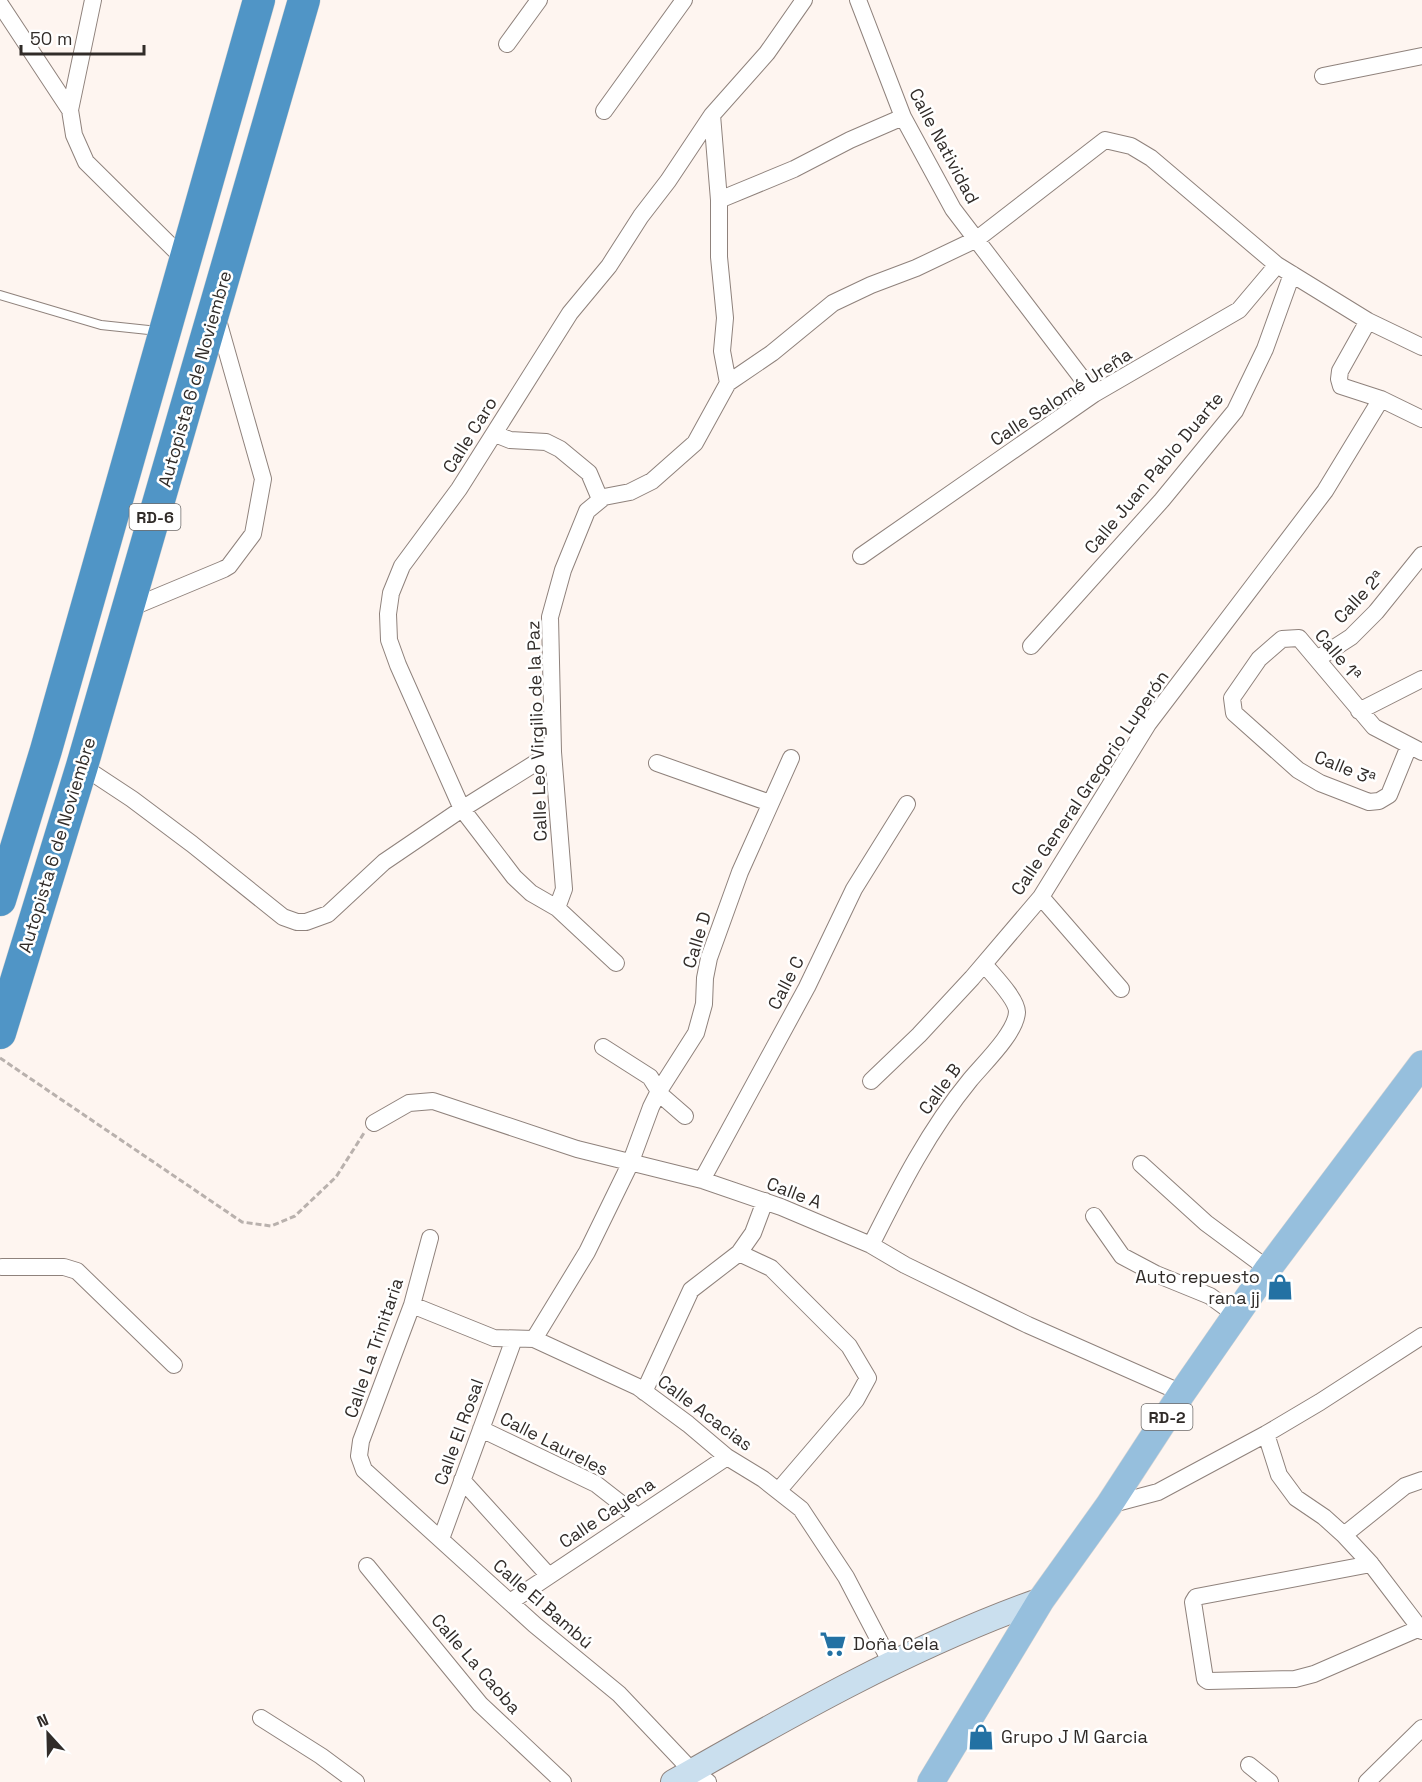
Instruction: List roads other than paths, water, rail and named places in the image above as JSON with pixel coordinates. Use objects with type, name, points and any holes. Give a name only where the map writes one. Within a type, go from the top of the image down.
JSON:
[{"type":"highway","name":"RD-6","points":[[0,900],[46,750],[260,0]]},
{"type":"highway","name":"Autopista 6 de Noviembre","points":[[0,1034],[82,766],[304,0]]},
{"type":"main road","name":"RD-2","points":[[937,1779],[1041,1600],[1109,1505],[1182,1393],[1268,1269],[1422,1064]]},
{"type":"main road","points":[[691,1778],[793,1713],[891,1663],[988,1619],[1041,1600]]},
{"type":"street","points":[[93,0],[70,110],[74,135],[86,162],[185,260]]},
{"type":"street","points":[[507,44],[539,0]]},
{"type":"street","points":[[604,111],[684,0]]},
{"type":"street","name":"Calle Caro","points":[[616,963],[557,908],[531,893],[514,877],[462,809],[389,640],[388,614],[391,593],[402,566],[459,489],[570,313],[609,266],[712,115],[767,53],[804,0]]},
{"type":"street","name":"Calle Natividad","points":[[858,0],[903,117],[953,209],[977,239]]},
{"type":"street","points":[[0,4],[70,110]]},
{"type":"street","points":[[1323,76],[1422,56]]},
{"type":"street","points":[[712,115],[719,201],[719,257],[725,318],[722,351],[728,383]]},
{"type":"street","points":[[719,201],[794,169],[850,140],[903,117]]},
{"type":"street","points":[[495,434],[510,440],[546,442],[560,449],[589,474],[600,499],[630,492],[652,481],[695,443],[728,383],[772,353],[833,303],[977,239],[1105,140],[1131,146],[1151,159],[1285,270],[1368,321],[1422,347]]},
{"type":"street","points":[[977,239],[1094,394]]},
{"type":"street","name":"Calle Salomé Ureña","points":[[861,556],[1094,394],[1239,310],[1285,270]]},
{"type":"street","name":"Calle Juan Pablo Duarte","points":[[1031,646],[1162,500],[1235,411],[1265,349],[1285,270]]},
{"type":"street","points":[[128,609],[219,572],[229,566],[253,534],[263,479],[215,311]]},
{"type":"street","points":[[1368,321],[1340,371],[1341,386],[1381,399],[1422,419]]},
{"type":"street","name":"Calle General Gregorio Luperón","points":[[871,1081],[919,1035],[1041,897],[1148,724],[1324,491],[1381,399]]},
{"type":"street","name":"Calle Leo Virgilio de la Paz","points":[[557,908],[564,889],[553,752],[550,613],[563,570],[585,514],[600,499]]},
{"type":"street","name":"Calle 2ª","points":[[1317,659],[1351,637],[1376,612],[1422,555]]},
{"type":"street","name":"Calle 1ª","points":[[1232,698],[1259,659],[1282,639],[1299,638],[1374,727],[1416,749]]},
{"type":"street","points":[[1359,711],[1422,679]]},
{"type":"street","name":"Calle 3ª","points":[[1232,698],[1234,713],[1298,770],[1320,783],[1369,802],[1379,801],[1389,795],[1416,749]]},
{"type":"street","points":[[82,766],[132,799],[192,844],[283,917],[297,921],[311,921],[328,914],[384,862],[462,809],[553,752]]},
{"type":"street","name":"Calle D","points":[[534,1339],[587,1252],[630,1164],[659,1091],[693,1041],[704,1004],[705,978],[709,958],[740,872],[791,758]]},
{"type":"street","points":[[657,763],[770,803]]},
{"type":"street","name":"Calle C","points":[[702,1180],[807,987],[854,889],[907,804]]},
{"type":"street","points":[[1041,897],[1121,989]]},
{"type":"street","name":"Calle B","points":[[871,1245],[906,1174],[940,1120],[1001,1043],[1016,1020],[1015,1003],[984,964]]},
{"type":"street","points":[[603,1047],[651,1077],[662,1096],[685,1116]]},
{"type":"street","name":"Calle A","points":[[374,1124],[409,1104],[433,1101],[577,1149],[630,1164],[702,1180],[765,1201],[871,1245],[905,1265],[1028,1325],[1182,1393]]},
{"type":"street","points":[[1141,1164],[1206,1223],[1268,1269]]},
{"type":"street","points":[[644,1392],[691,1290],[739,1252],[753,1233],[765,1201]]},
{"type":"street","points":[[1094,1216],[1122,1256],[1156,1274],[1210,1296],[1236,1315]]},
{"type":"street","name":"Calle La Trinitaria","points":[[364,1470],[360,1456],[362,1441],[412,1305],[430,1238]]},
{"type":"street","points":[[739,1252],[771,1268],[849,1346],[868,1378],[856,1400],[778,1491]]},
{"type":"street","points":[[1,1267],[64,1267],[77,1271],[174,1365]]},
{"type":"street","name":"Calle Acacias","points":[[412,1305],[494,1338],[534,1339],[591,1365],[644,1392],[688,1424],[727,1457],[763,1479],[801,1509],[840,1568],[891,1663]]},
{"type":"street","points":[[1109,1505],[1158,1492],[1266,1434],[1422,1336]]},
{"type":"street","name":"Calle El Rosal","points":[[441,1539],[514,1339]]},
{"type":"street","name":"Calle Laureles","points":[[481,1429],[596,1484],[637,1516]]},
{"type":"street","points":[[1266,1434],[1280,1475],[1296,1498],[1324,1516],[1344,1535],[1371,1564],[1421,1630],[1314,1674],[1295,1679],[1208,1681],[1205,1679],[1193,1602],[1196,1597],[1371,1564]]},
{"type":"street","name":"Calle Cayena","points":[[510,1602],[727,1457]]},
{"type":"street","name":"Calle El Bambú","points":[[364,1470],[510,1602],[619,1694],[691,1778]]},
{"type":"street","points":[[462,1480],[549,1576]]},
{"type":"street","points":[[1344,1535],[1404,1486],[1422,1480]]},
{"type":"street","name":"Calle La Caoba","points":[[367,1566],[480,1704],[563,1782]]},
{"type":"street","points":[[261,1718],[321,1756],[356,1782]]},
{"type":"street","points":[[1367,1782],[1422,1728]]},
{"type":"street","points":[[1250,1765],[1270,1782]]},
{"type":"lane","points":[[0,295],[101,325],[165,332]]},
{"type":"place","name":"Auto repuesto rana jj","points":[[1280,1287]]},
{"type":"place","name":"Doña Cela","points":[[833,1644]]},
{"type":"place","name":"Grupo J M Garcia","points":[[981,1737]]}]
